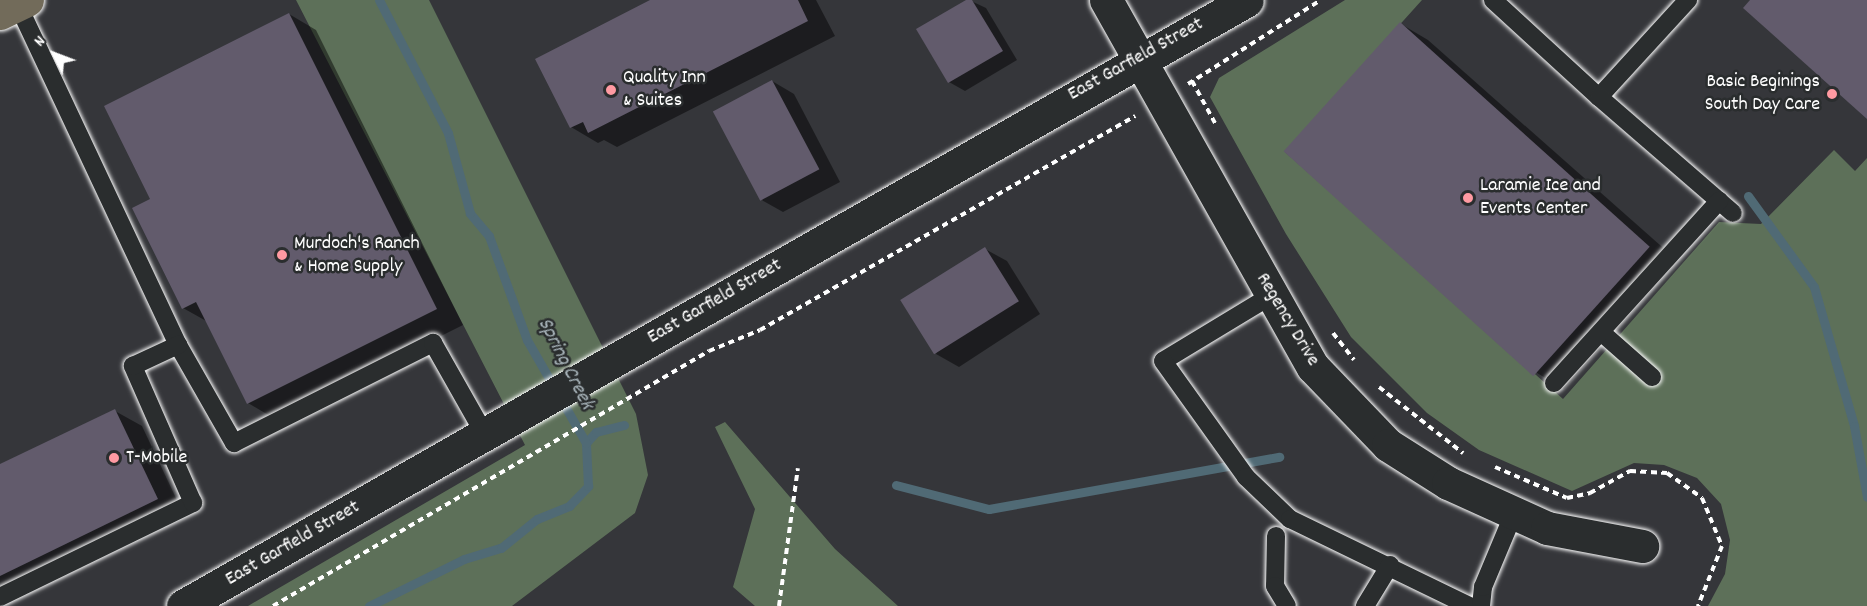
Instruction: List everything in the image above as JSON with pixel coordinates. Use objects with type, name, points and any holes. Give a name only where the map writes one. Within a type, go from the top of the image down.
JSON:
[{"type":"street","name":"Regency Drive","points":[[1107,0],[1136,59],[1313,367],[1388,445],[1448,483],[1547,528],[1642,546]]},
{"type":"street","name":"East Garfield Street","points":[[183,606],[513,419],[1136,59],[1247,0]]},
{"type":"lane","points":[[1493,0],[1599,97],[1726,207],[1601,332],[1554,383]]},
{"type":"lane","points":[[1599,97],[1688,0]]},
{"type":"lane","points":[[15,6],[178,345],[234,443],[433,343],[485,435]]},
{"type":"lane","points":[[1272,296],[1163,361],[1246,477],[1290,519],[1390,565],[1469,606]]},
{"type":"lane","points":[[1601,332],[1652,377]]},
{"type":"lane","points":[[0,597],[193,503],[133,366],[178,345]]},
{"type":"lane","points":[[1481,606],[1483,587],[1514,513]]},
{"type":"lane","points":[[1276,536],[1275,586],[1287,606]]},
{"type":"lane","points":[[1365,606],[1390,565]]},
{"type":"path","points":[[273,606],[630,398],[1161,102],[1320,0]]},
{"type":"path","points":[[1192,81],[1220,132]]},
{"type":"path","points":[[1330,329],[1359,367]]},
{"type":"path","points":[[1375,384],[1475,458]]},
{"type":"path","points":[[1485,462],[1567,498],[1590,492],[1630,471],[1667,473],[1702,498],[1722,546],[1698,606]]},
{"type":"path","points":[[778,606],[798,468]]},
{"type":"green space","points":[[296,0],[429,0],[636,414],[648,475],[635,513],[512,606],[248,606],[525,445]]},
{"type":"green space","points":[[1345,0],[1422,0],[1285,152],[1563,399],[1719,222],[1761,224],[1834,150],[1855,171],[1867,158],[1867,606],[1708,606],[1725,574],[1730,540],[1721,504],[1697,478],[1664,465],[1634,463],[1572,491],[1479,450],[1427,413],[1351,337],[1286,234],[1210,97],[1219,78]]},
{"type":"green space","points":[[725,422],[835,549],[898,606],[755,606],[733,587],[755,509],[715,427]]},
{"type":"building","name":"Quality Inn & Suites","points":[[650,0],[798,0],[808,21],[588,133],[583,122],[570,128],[535,59]]},
{"type":"building","points":[[966,0],[972,0],[1003,51],[948,83],[916,29]]},
{"type":"building","name":"Basic Beginings South Day Care","points":[[1750,0],[1867,0],[1867,119],[1743,8]]},
{"type":"building","name":"Murdoch's Ranch & Home Supply","points":[[289,13],[437,309],[247,404],[196,302],[182,309],[132,208],[150,199],[104,106]]},
{"type":"building","name":"Laramie Ice and Events Center","points":[[1400,22],[1650,247],[1533,376],[1284,151]]},
{"type":"building","points":[[772,80],[819,169],[760,201],[713,111]]},
{"type":"building","points":[[985,247],[1019,301],[934,354],[900,300]]},
{"type":"building","points":[[115,409],[158,499],[0,576],[0,464]]},
{"type":"waterway","name":"Spring Creek","points":[[369,606],[464,559],[501,548],[537,519],[569,506],[588,486],[586,443],[527,340],[489,236],[470,213],[448,133],[379,0]]},
{"type":"waterway","points":[[1748,196],[1814,287],[1854,426],[1867,497]]},
{"type":"waterway","points":[[586,443],[596,432],[624,425]]},
{"type":"waterway","points":[[896,485],[989,509],[1279,457]]},
{"type":"place","name":"Quality Inn & Suites","points":[[611,90]]},
{"type":"place","name":"Basic Beginings South Day Care","points":[[1832,94]]},
{"type":"place","name":"Laramie Ice and Events Center","points":[[1468,198]]},
{"type":"place","name":"Murdoch's Ranch & Home Supply","points":[[282,255]]},
{"type":"place","name":"T-Mobile","points":[[114,458]]}]
